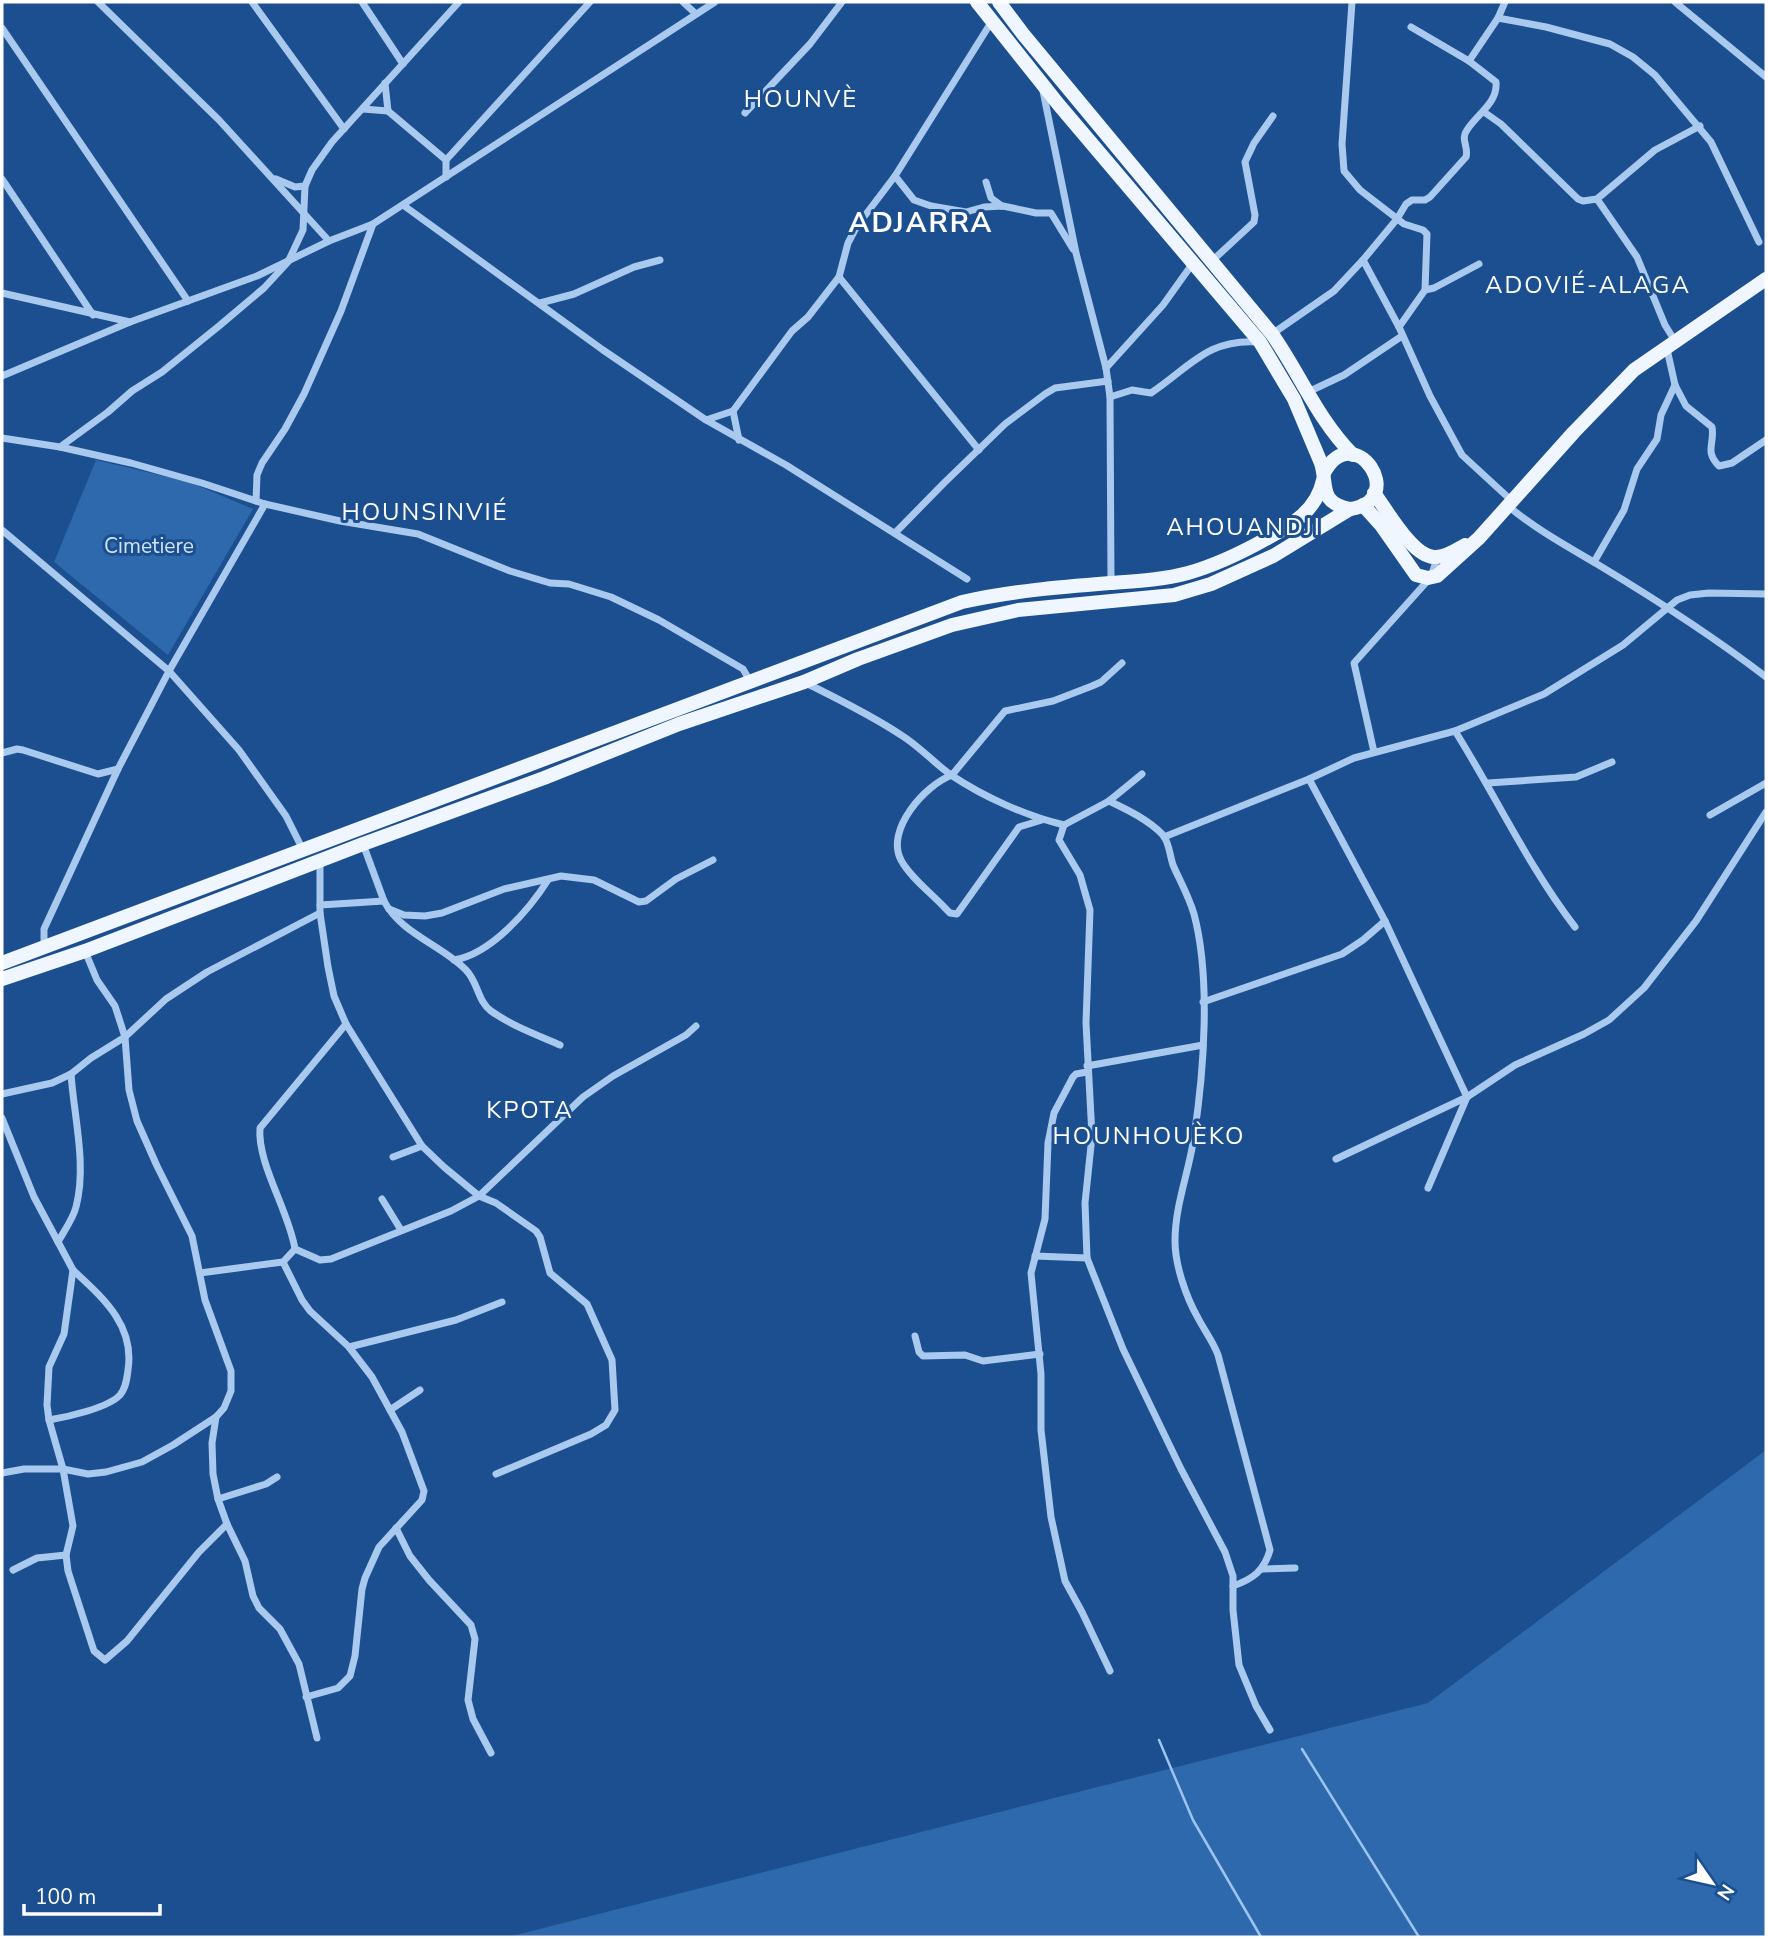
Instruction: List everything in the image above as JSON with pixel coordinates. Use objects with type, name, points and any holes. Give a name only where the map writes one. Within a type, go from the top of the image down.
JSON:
[{"type":"main road","points":[[977,2],[1041,83],[1193,262],[1266,338],[1294,399],[1324,477],[1324,491],[1339,507],[1356,507],[1381,525],[1416,575],[1437,576],[1452,564],[1634,370],[1766,279]]},
{"type":"main road","points":[[2,979],[85,951],[680,724],[804,682],[952,625],[1018,610],[1174,595],[1212,584],[1273,556],[1356,507],[1374,493],[1377,481],[1373,468],[1365,459],[1353,455],[1329,429],[1308,392],[1266,338],[1213,260],[1125,158],[999,2]]},
{"type":"main road","points":[[2,963],[962,602],[999,593],[1154,580],[1212,566],[1274,535],[1305,514],[1320,495],[1324,477],[1335,459],[1353,455]]},
{"type":"main road","points":[[1374,493],[1414,547],[1431,557],[1442,556],[1479,538]]},
{"type":"street","points":[[98,2],[274,178],[304,216],[329,241]]},
{"type":"street","points":[[252,2],[344,129]]},
{"type":"street","points":[[362,2],[403,64]]},
{"type":"street","points":[[60,447],[219,326],[264,288],[288,262],[299,241],[304,216],[305,186],[322,155],[459,2]]},
{"type":"street","points":[[446,177],[446,160],[590,2]]},
{"type":"street","points":[[683,2],[696,14]]},
{"type":"street","points":[[2,376],[130,322],[288,262],[329,241],[373,224],[715,2]]},
{"type":"street","points":[[745,113],[810,44],[842,2]]},
{"type":"street","points":[[1352,2],[1342,132],[1344,171],[1360,190],[1397,219],[1427,234],[1424,290],[1399,327]]},
{"type":"street","points":[[1469,61],[1498,18],[1505,2]]},
{"type":"street","points":[[1675,2],[1766,77]]},
{"type":"street","points":[[1498,18],[1610,44],[1633,57],[1655,75],[1700,126],[1726,169],[1759,242]]},
{"type":"street","points":[[706,419],[733,411],[792,331],[808,317],[839,277],[848,243],[857,226],[895,176],[992,20]]},
{"type":"street","points":[[1110,397],[1132,390],[1151,393],[1205,352],[1238,341],[1266,338],[1334,291],[1397,219],[1406,204],[1412,200],[1430,197],[1466,157],[1468,151],[1465,133],[1484,112],[1496,90],[1496,82],[1469,61],[1411,27]]},
{"type":"street","points":[[2,28],[188,301]]},
{"type":"street","points":[[385,83],[388,111]]},
{"type":"street","points":[[1041,83],[1076,253],[1108,381],[1111,583]]},
{"type":"street","points":[[363,109],[388,111],[446,160]]},
{"type":"street","points":[[1484,112],[1501,124],[1583,201],[1597,199],[1655,150],[1700,126]]},
{"type":"street","points":[[1213,260],[1254,222],[1245,162],[1254,143],[1273,116]]},
{"type":"street","points":[[895,176],[914,200],[931,206],[966,212],[1003,206],[1035,213],[1051,213],[1076,253]]},
{"type":"street","points":[[274,178],[288,185],[305,186]]},
{"type":"street","points":[[2,179],[93,315]]},
{"type":"street","points":[[986,182],[991,198],[1003,206]]},
{"type":"street","points":[[1597,199],[1637,257],[1665,325],[1671,346],[1675,385],[1686,406],[1712,426],[1711,456],[1719,466],[1732,463],[1766,440]]},
{"type":"street","points":[[403,205],[603,350],[706,419],[739,440],[770,455],[967,579]]},
{"type":"street","points":[[256,501],[257,475],[262,463],[304,394],[341,311],[373,224]]},
{"type":"street","points":[[540,303],[574,294],[634,267],[660,260]]},
{"type":"street","points":[[1363,260],[1462,455],[1535,529],[1665,607],[1766,677]]},
{"type":"street","points":[[1106,368],[1163,306],[1193,262]]},
{"type":"street","points":[[1424,290],[1434,288],[1479,264]]},
{"type":"street","points":[[839,277],[979,450]]},
{"type":"street","points":[[2,293],[130,322]]},
{"type":"street","points":[[1308,392],[1344,375],[1402,336]]},
{"type":"street","points":[[895,534],[1006,424],[1050,390],[1108,381]]},
{"type":"street","points":[[1594,562],[1624,510],[1637,469],[1657,439],[1661,415],[1675,385]]},
{"type":"street","points":[[733,411],[739,440]]},
{"type":"street","points":[[2,438],[60,447],[167,473],[265,504],[340,521],[418,534],[510,571],[550,583],[569,583],[611,597],[659,620],[743,669],[750,681]]},
{"type":"street","points":[[44,946],[44,929],[118,769],[169,671],[265,504]]},
{"type":"street","points":[[2,530],[169,671],[239,750],[286,816],[302,848]]},
{"type":"street","points":[[1374,751],[1354,663],[1432,577],[1437,557]]},
{"type":"street","points":[[1164,836],[1374,751],[1455,731],[1544,694],[1623,645],[1665,607],[1690,595],[1766,594]]},
{"type":"street","points":[[1042,820],[1019,827],[957,914],[950,914],[905,867],[897,851],[901,829],[914,805],[940,780],[952,775],[1005,711],[1053,701],[1093,686],[1122,663]]},
{"type":"street","points":[[804,682],[879,721],[924,751],[952,775],[982,793],[1042,820],[1064,825],[1109,801],[1142,774]]},
{"type":"street","points":[[1455,731],[1488,783],[1536,873],[1575,927]]},
{"type":"street","points":[[2,753],[23,750],[98,774],[118,769]]},
{"type":"street","points":[[1488,783],[1576,777],[1612,762]]},
{"type":"street","points":[[1309,779],[1385,921],[1467,1097],[1428,1188]]},
{"type":"street","points":[[1710,815],[1766,783]]},
{"type":"street","points":[[1109,801],[1140,818],[1164,836],[1196,925],[1202,964],[1203,1045],[1195,1134],[1177,1215],[1175,1244],[1190,1299],[1215,1347],[1270,1550],[1256,1576],[1233,1586]]},
{"type":"street","points":[[1336,1159],[1467,1097],[1515,1065],[1609,1020],[1644,988],[1696,921],[1766,812]]},
{"type":"street","points":[[1064,825],[1059,840],[1080,875],[1090,910],[1087,948],[1087,1069],[1092,1136],[1085,1203],[1087,1258],[1123,1349],[1225,1552],[1233,1586],[1239,1665],[1256,1706],[1270,1730]]},
{"type":"street","points":[[363,844],[389,909],[424,941],[454,960],[471,976],[482,1002],[492,1012],[559,1045]]},
{"type":"street","points":[[389,909],[404,915],[425,916],[442,913],[504,889],[561,876],[594,880],[639,902],[646,901],[676,879],[713,860]]},
{"type":"street","points":[[320,862],[320,909],[334,996],[346,1024],[422,1146],[480,1196],[496,1203],[536,1231],[550,1273],[587,1304],[612,1360],[614,1410],[606,1425],[591,1434],[496,1474]]},
{"type":"street","points":[[454,960],[473,956],[509,926],[526,911],[549,879]]},
{"type":"street","points":[[2,1094],[52,1083],[71,1074],[125,1037],[166,999],[207,972],[320,909],[384,901]]},
{"type":"street","points":[[1203,1002],[1342,954],[1385,921]]},
{"type":"street","points":[[2,1473],[24,1469],[63,1469],[88,1475],[131,1466],[156,1455],[216,1417],[224,1408],[231,1391],[231,1371],[205,1300],[192,1236],[137,1121],[129,1090],[125,1037],[115,1006],[97,980],[85,951]]},
{"type":"street","points":[[295,1249],[292,1233],[263,1153],[260,1128],[346,1024]]},
{"type":"street","points":[[295,1249],[320,1260],[331,1259],[451,1211],[480,1196],[583,1097],[613,1076],[686,1035],[696,1026]]},
{"type":"street","points":[[1110,1671],[1065,1581],[1051,1517],[1041,1430],[1040,1354],[1031,1273],[1041,1240],[1047,1204],[1048,1143],[1054,1113],[1076,1074],[1087,1069],[1203,1045]]},
{"type":"street","points":[[58,1242],[75,1210],[80,1166],[71,1074]]},
{"type":"street","points":[[2,1118],[34,1197],[73,1270],[109,1306],[128,1337],[128,1371],[124,1389],[119,1397],[109,1403],[49,1420]]},
{"type":"street","points":[[393,1157],[422,1146]]},
{"type":"street","points":[[383,1199],[401,1230]]},
{"type":"street","points":[[200,1273],[283,1262],[295,1249]]},
{"type":"street","points":[[1035,1256],[1087,1258]]},
{"type":"street","points":[[283,1262],[310,1311],[362,1361],[402,1432],[425,1494],[379,1547],[362,1589],[355,1656],[349,1676],[338,1688],[306,1697]]},
{"type":"street","points":[[73,1270],[65,1334],[49,1367],[49,1420],[63,1469],[73,1526],[66,1555],[74,1592],[94,1651],[105,1660],[127,1641],[199,1552],[227,1524]]},
{"type":"street","points":[[349,1347],[467,1317],[502,1302]]},
{"type":"street","points":[[915,1336],[919,1352],[923,1356],[965,1355],[983,1361],[1040,1354]]},
{"type":"street","points":[[390,1409],[420,1390]]},
{"type":"street","points":[[216,1417],[212,1443],[213,1474],[218,1499],[246,1562],[253,1596],[259,1608],[280,1629],[299,1664],[317,1738]]},
{"type":"street","points":[[218,1499],[266,1484],[277,1477]]},
{"type":"street","points":[[396,1528],[410,1556],[471,1625],[475,1639],[468,1700],[473,1719],[491,1753]]},
{"type":"street","points":[[13,1570],[37,1558],[66,1555]]},
{"type":"street","points":[[1262,1569],[1295,1568]]},
{"type":"green space","name":"Cimetiere","points":[[96,460],[189,482],[253,509],[168,655],[54,562]]},
{"type":"green space","points":[[1766,1450],[1766,1937],[508,1937],[1428,1703]]},
{"type":"waterway","points":[[1159,1740],[1193,1820],[1261,1937]]},
{"type":"waterway","points":[[1302,1749],[1419,1937]]},
{"type":"district","name":"HOUNVÈ","points":[[801,99]]},
{"type":"district","name":"ADJARRA","points":[[921,223]]},
{"type":"district","name":"ADOVIÉ-ALAGA","points":[[1588,285]]},
{"type":"district","name":"HOUNSINVIÉ","points":[[425,512]]},
{"type":"district","name":"AHOUANDJI","points":[[1244,527]]},
{"type":"district","name":"KPOTA","points":[[530,1110]]},
{"type":"district","name":"HOUNHOUÈKO","points":[[1149,1136]]}]
